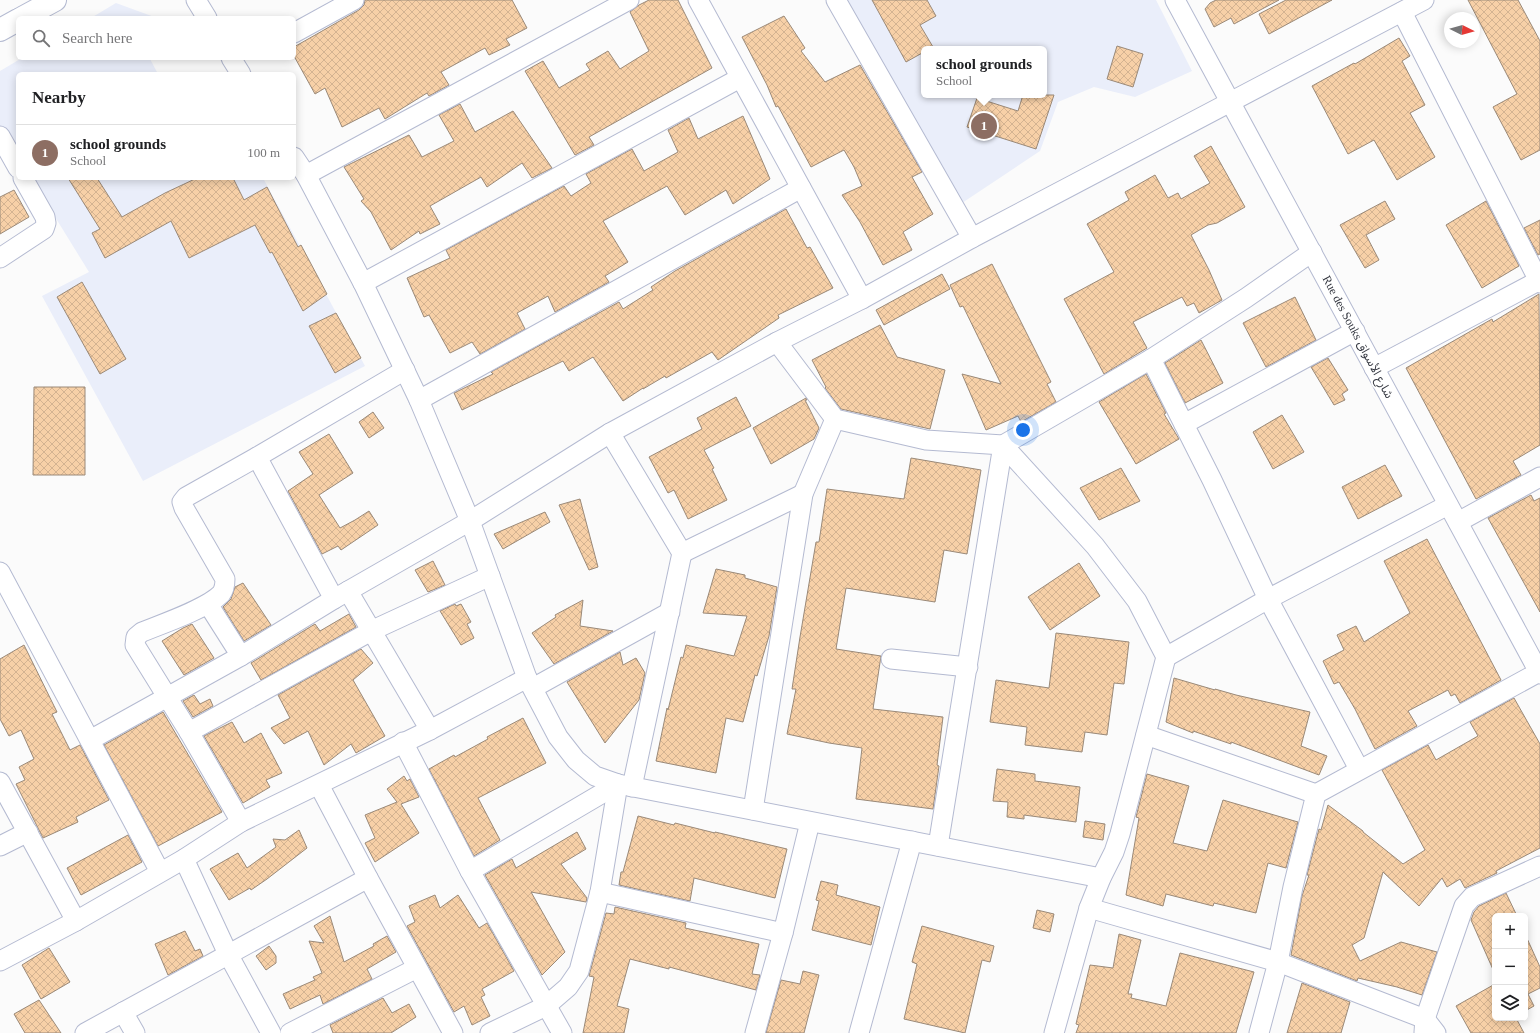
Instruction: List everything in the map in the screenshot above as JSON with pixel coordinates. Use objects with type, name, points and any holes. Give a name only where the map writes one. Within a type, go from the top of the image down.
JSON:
[{"type":"street","points":[[26,16],[55,0]]},
{"type":"street","points":[[196,0],[206,16]]},
{"type":"street","points":[[296,32],[354,0]]},
{"type":"street","points":[[306,175],[629,0]]},
{"type":"street","points":[[698,0],[862,299]]},
{"type":"street","points":[[836,0],[972,238]]},
{"type":"street","name":"Rue des Souks شارع الأسواق","points":[[1175,0],[1448,505],[1534,650],[1539,673]]},
{"type":"street","points":[[90,740],[242,656],[341,595],[470,521],[610,433],[777,342],[862,299],[972,238],[1424,0]]},
{"type":"street","points":[[1374,368],[1540,281],[1402,12]]},
{"type":"street","points":[[0,30],[16,21]]},
{"type":"street","points":[[363,283],[740,78]]},
{"type":"street","points":[[0,136],[16,164]]},
{"type":"street","points":[[296,160],[306,175],[363,283],[405,370],[470,521],[530,683],[558,737],[576,760],[595,776],[625,786],[1101,878]]},
{"type":"street","points":[[0,258],[44,228],[46,223],[45,216],[24,180]]},
{"type":"street","points":[[419,400],[800,188]]},
{"type":"street","points":[[777,342],[835,419],[926,440],[1004,445],[1151,359],[1246,298],[1312,252]]},
{"type":"street","points":[[1184,424],[1355,332]]},
{"type":"street","points":[[1151,359],[1216,487],[1268,599],[1359,769]]},
{"type":"street","points":[[241,822],[189,732],[135,645],[136,637],[142,632],[208,604],[222,593],[224,587],[225,579],[182,502],[186,496],[258,457],[405,370]]},
{"type":"street","points":[[753,810],[803,494],[835,419]]},
{"type":"street","points":[[490,1033],[546,1006],[568,987],[579,971],[670,612],[682,553],[610,433]]},
{"type":"street","points":[[1004,445],[1100,552],[1137,602],[1166,657],[1120,834],[1114,852],[1088,908],[1054,1033]]},
{"type":"street","points":[[938,846],[1004,445]]},
{"type":"street","points":[[258,457],[341,595],[372,630],[430,730]]},
{"type":"street","points":[[1458,522],[1540,477]]},
{"type":"street","points":[[682,553],[803,494]]},
{"type":"street","points":[[1166,657],[1268,599],[1448,505]]},
{"type":"street","points":[[0,572],[160,872]]},
{"type":"street","points":[[189,732],[372,630],[490,576]]},
{"type":"street","points":[[208,604],[242,656]]},
{"type":"street","points":[[0,961],[76,921],[184,859],[241,822],[404,742],[530,683],[670,612]]},
{"type":"street","points":[[891,659],[968,667]]},
{"type":"street","points":[[1259,1033],[1278,962],[1293,887],[1316,794],[1359,769],[1539,673]]},
{"type":"street","points":[[1146,735],[1316,794]]},
{"type":"street","points":[[404,742],[470,872],[562,1033]]},
{"type":"street","points":[[0,782],[76,921]]},
{"type":"street","points":[[319,784],[368,878],[453,1033]]},
{"type":"street","points":[[470,872],[625,786]]},
{"type":"street","points":[[755,1033],[783,933],[810,822]]},
{"type":"street","points":[[0,846],[28,832]]},
{"type":"street","points":[[859,1033],[912,841]]},
{"type":"street","points":[[184,859],[228,954],[270,1033]]},
{"type":"street","points":[[1088,908],[1278,962],[1428,1028],[1464,906],[1472,897],[1540,866]]},
{"type":"street","points":[[85,1033],[368,878]]},
{"type":"street","points":[[600,892],[783,933]]},
{"type":"street","points":[[290,1033],[417,968]]},
{"type":"street","points":[[124,1012],[135,1033]]},
{"type":"shaded area","points":[[846,0],[1156,0],[1192,71],[1135,97],[1094,87],[1058,102],[1040,151],[959,205]]},
{"type":"shaded area","points":[[116,3],[152,16],[94,16]]},
{"type":"shaded area","points":[[19,60],[151,60],[157,72],[16,72],[16,154],[0,128],[0,71]]},
{"type":"shaded area","points":[[32,180],[264,180],[365,366],[143,481],[42,296],[89,272]]},
{"type":"building","points":[[365,0],[512,0],[527,28],[506,39],[510,45],[489,55],[485,48],[441,72],[449,85],[429,96],[427,93],[385,119],[379,108],[342,127],[325,88],[315,94],[296,60],[296,46],[359,10],[364,5]]},
{"type":"building","points":[[649,0],[678,0],[712,68],[589,137],[594,145],[575,155],[525,71],[543,61],[559,88],[590,70],[586,64],[608,51],[620,69],[649,51],[630,12]]},
{"type":"building","points":[[872,0],[927,0],[936,16],[920,25],[932,46],[921,46],[921,54],[906,62]]},
{"type":"building","points":[[1216,0],[1279,0],[1234,24],[1231,18],[1214,27],[1205,9],[1210,3]]},
{"type":"building","points":[[1286,0],[1332,0],[1269,34],[1259,14]]},
{"type":"building","points":[[1468,0],[1518,0],[1540,41],[1540,150],[1521,160],[1493,107],[1517,94],[1480,23],[1480,12],[1474,12]]},
{"type":"building","points":[[784,16],[805,48],[801,51],[825,82],[860,65],[922,172],[912,177],[933,214],[903,232],[912,250],[883,265],[860,222],[842,195],[862,186],[854,167],[844,150],[811,167],[778,106],[776,107],[767,85],[742,37]]},
{"type":"building","points":[[1399,38],[1410,56],[1402,61],[1425,105],[1410,113],[1435,157],[1397,180],[1374,140],[1348,154],[1312,86],[1354,63],[1355,64]]},
{"type":"building","points":[[1117,46],[1143,54],[1133,87],[1107,79]]},
{"type":"building","points":[[1047,95],[1054,95],[1036,149],[967,127],[977,98],[1018,111],[1022,98],[1047,98]]},
{"type":"building","points":[[460,104],[475,132],[513,111],[552,168],[532,178],[522,163],[487,187],[481,177],[430,206],[440,224],[420,234],[419,231],[391,250],[371,212],[361,201],[364,199],[344,167],[409,135],[422,157],[454,141],[439,115]]},
{"type":"building","points":[[743,116],[770,179],[733,204],[726,190],[685,215],[667,186],[603,221],[628,262],[605,276],[609,282],[555,312],[548,296],[517,313],[525,329],[480,354],[472,342],[450,353],[429,315],[424,317],[407,278],[450,258],[446,250],[564,186],[571,196],[591,183],[586,174],[632,149],[644,171],[678,152],[668,130],[689,118],[698,139]]},
{"type":"building","points":[[1211,146],[1245,207],[1217,223],[1208,225],[1191,235],[1222,300],[1199,313],[1194,303],[1187,306],[1182,297],[1133,322],[1147,348],[1104,374],[1064,299],[1114,272],[1087,224],[1129,200],[1125,192],[1155,175],[1168,198],[1178,193],[1181,199],[1210,183],[1194,156]]},
{"type":"building","points":[[69,180],[98,180],[122,217],[165,193],[193,180],[234,180],[244,200],[267,187],[298,247],[301,245],[327,294],[303,311],[272,252],[270,253],[255,225],[189,258],[171,221],[105,258],[92,233],[100,229]]},
{"type":"building","points":[[14,190],[29,217],[0,234],[0,197]]},
{"type":"building","points":[[1385,201],[1395,219],[1366,235],[1379,260],[1365,268],[1340,225]]},
{"type":"building","points":[[1486,201],[1519,266],[1482,288],[1446,225]]},
{"type":"building","points":[[786,209],[807,248],[810,247],[833,288],[778,315],[779,318],[718,360],[712,352],[666,378],[665,376],[643,388],[623,401],[593,357],[569,371],[563,361],[462,410],[454,393],[493,374],[491,372],[619,302],[623,309],[653,290],[651,287],[675,271]]},
{"type":"building","points":[[1540,220],[1540,254],[1538,255],[1524,228]]},
{"type":"building","points":[[992,264],[1051,382],[1047,384],[1056,402],[1021,422],[1018,416],[986,430],[962,374],[1001,384],[963,306],[960,307],[950,285]]},
{"type":"building","points":[[942,274],[950,289],[884,325],[876,310]]},
{"type":"building","points":[[82,282],[126,359],[100,374],[57,297]]},
{"type":"building","points":[[1539,294],[1540,445],[1513,461],[1521,475],[1476,499],[1406,368],[1492,319],[1493,322]]},
{"type":"building","points":[[1295,297],[1316,340],[1266,367],[1243,323]]},
{"type":"building","points":[[336,313],[361,358],[335,373],[309,326]]},
{"type":"building","points":[[880,325],[897,357],[945,370],[930,429],[841,409],[825,388],[826,387],[812,360]]},
{"type":"building","points":[[1201,340],[1223,383],[1185,403],[1165,363]]},
{"type":"building","points":[[1328,358],[1348,390],[1342,394],[1345,400],[1334,405],[1311,367]]},
{"type":"building","points":[[1146,374],[1166,413],[1164,414],[1179,439],[1136,464],[1099,402]]},
{"type":"building","points":[[34,387],[85,387],[85,475],[33,475]]},
{"type":"building","points":[[736,397],[751,426],[704,450],[714,468],[712,469],[727,500],[688,519],[674,490],[668,493],[649,457],[702,429],[697,418]]},
{"type":"building","points":[[806,398],[807,400],[805,400],[819,428],[814,439],[771,464],[753,428]]},
{"type":"building","points":[[373,412],[384,428],[369,438],[359,422]]},
{"type":"building","points":[[1282,415],[1304,452],[1273,469],[1253,432]]},
{"type":"building","points":[[329,434],[353,473],[319,495],[340,528],[369,511],[378,525],[341,550],[338,546],[322,554],[288,491],[313,474],[299,452]]},
{"type":"building","points":[[911,458],[981,470],[967,554],[944,550],[935,602],[846,588],[836,649],[881,656],[873,709],[943,717],[937,765],[939,766],[933,809],[856,799],[862,748],[787,734],[796,689],[792,689],[800,637],[816,542],[819,542],[827,489],[904,499]]},
{"type":"building","points":[[1385,465],[1402,496],[1358,519],[1342,487]]},
{"type":"building","points":[[1121,468],[1140,501],[1099,520],[1080,488]]},
{"type":"building","points":[[1531,495],[1534,501],[1540,498],[1540,612],[1488,518]]},
{"type":"building","points":[[580,499],[598,567],[589,570],[559,505]]},
{"type":"building","points":[[545,512],[550,522],[503,549],[494,534]]},
{"type":"building","points":[[1427,539],[1501,680],[1460,703],[1455,694],[1451,696],[1448,690],[1408,711],[1417,726],[1375,749],[1355,709],[1339,682],[1334,684],[1323,661],[1344,650],[1337,635],[1356,626],[1364,642],[1410,613],[1384,561]]},
{"type":"building","points":[[433,561],[445,585],[428,592],[415,570]]},
{"type":"building","points":[[1079,563],[1100,596],[1050,630],[1028,597]]},
{"type":"building","points":[[716,569],[745,575],[745,578],[777,587],[769,636],[757,676],[755,675],[743,722],[726,718],[716,773],[656,761],[667,708],[668,710],[681,657],[683,658],[686,645],[734,656],[747,616],[703,613]]},
{"type":"building","points":[[243,583],[271,625],[244,641],[223,607],[231,599],[235,587]]},
{"type":"building","points":[[583,600],[580,626],[613,631],[554,664],[532,633],[556,617],[555,615]]},
{"type":"building","points":[[455,604],[456,606],[461,604],[471,622],[467,624],[474,638],[461,645],[440,611]]},
{"type":"building","points":[[349,614],[356,627],[261,680],[251,663],[315,624],[320,631]]},
{"type":"building","points":[[192,624],[214,658],[184,675],[162,641]]},
{"type":"building","points":[[1056,633],[1129,642],[1124,684],[1114,683],[1107,735],[1085,732],[1082,752],[1025,745],[1027,727],[990,722],[996,680],[1049,688]]},
{"type":"building","points":[[24,645],[57,712],[52,714],[70,750],[80,745],[109,800],[76,817],[78,822],[43,838],[16,784],[25,780],[19,767],[34,759],[21,730],[9,736],[0,719],[0,659]]},
{"type":"building","points":[[361,649],[373,663],[353,680],[385,736],[356,753],[351,744],[324,765],[308,731],[284,744],[271,728],[290,718],[278,695]]},
{"type":"building","points":[[620,652],[623,665],[636,658],[645,673],[639,700],[605,743],[567,682]]},
{"type":"building","points":[[1174,678],[1215,690],[1310,712],[1301,746],[1327,756],[1319,775],[1231,742],[1231,744],[1193,731],[1193,733],[1166,722]]},
{"type":"building","points":[[194,695],[200,704],[210,699],[213,706],[193,717],[183,701]]},
{"type":"building","points":[[1514,698],[1540,744],[1540,848],[1496,871],[1497,873],[1465,888],[1460,879],[1447,887],[1442,878],[1419,906],[1383,872],[1364,938],[1352,945],[1360,961],[1401,942],[1437,952],[1422,995],[1397,987],[1358,978],[1357,981],[1291,955],[1302,896],[1309,875],[1307,875],[1319,829],[1321,830],[1328,805],[1363,831],[1403,864],[1425,850],[1382,770],[1428,745],[1436,760],[1478,736],[1470,722]]},
{"type":"building","points":[[163,712],[222,812],[158,846],[104,745]]},
{"type":"building","points":[[523,718],[546,763],[478,798],[500,840],[474,856],[429,769],[454,755],[455,757],[488,739],[487,737]]},
{"type":"building","points":[[232,722],[244,743],[261,733],[282,773],[266,780],[270,787],[243,803],[204,736]]},
{"type":"building","points":[[997,769],[1035,774],[1035,781],[1080,787],[1076,822],[1024,815],[1024,819],[1007,817],[1008,802],[993,801]]},
{"type":"building","points":[[1147,774],[1189,786],[1173,843],[1207,851],[1223,800],[1298,822],[1286,868],[1268,863],[1256,913],[1214,903],[1213,906],[1166,894],[1163,906],[1126,895],[1139,818],[1136,817]]},
{"type":"building","points":[[404,776],[407,781],[410,779],[419,797],[401,804],[419,833],[375,862],[365,843],[375,838],[365,815],[397,802],[387,789]]},
{"type":"building","points":[[638,816],[787,849],[775,898],[694,878],[690,901],[619,885],[621,872],[623,872]]},
{"type":"building","points":[[1085,821],[1105,824],[1103,840],[1083,837]]},
{"type":"building","points":[[299,830],[307,848],[251,890],[250,888],[229,900],[210,869],[238,853],[247,868],[276,847],[273,839],[285,840]]},
{"type":"building","points":[[577,832],[586,849],[561,864],[587,898],[586,902],[531,892],[565,952],[542,975],[485,875],[512,859],[516,868]]},
{"type":"building","points":[[128,835],[142,862],[81,895],[67,868]]},
{"type":"building","points":[[821,881],[838,885],[836,895],[880,907],[871,945],[812,930],[819,901],[816,900]]},
{"type":"building","points":[[1506,893],[1516,913],[1492,913],[1492,967],[1471,920],[1474,912],[1479,906]]},
{"type":"building","points":[[435,895],[440,908],[458,895],[479,928],[487,923],[514,971],[482,989],[485,995],[481,997],[490,1016],[472,1025],[464,1006],[454,1012],[407,926],[415,922],[409,906]]},
{"type":"building","points":[[615,907],[686,923],[685,928],[759,944],[752,974],[760,975],[756,990],[669,967],[669,969],[630,959],[617,1006],[629,1009],[624,1033],[583,1033],[594,977],[589,976],[606,913],[614,914]]},
{"type":"building","points":[[1037,910],[1054,914],[1050,932],[1033,928]]},
{"type":"building","points":[[330,916],[344,962],[374,946],[373,944],[387,936],[396,952],[367,969],[372,979],[323,1004],[320,995],[290,1009],[283,994],[315,980],[313,977],[322,973],[309,941],[324,943],[314,926]]},
{"type":"building","points":[[922,926],[994,946],[990,962],[982,960],[965,1033],[904,1019],[917,964],[912,962]]},
{"type":"building","points":[[185,931],[195,951],[200,949],[203,956],[168,975],[155,944]]},
{"type":"building","points":[[1119,934],[1141,940],[1128,994],[1132,994],[1131,998],[1166,1006],[1180,953],[1254,972],[1236,1033],[1076,1033],[1079,1025],[1076,1024],[1090,965],[1113,968]]},
{"type":"building","points":[[1528,941],[1540,967],[1540,988],[1528,994]]},
{"type":"building","points":[[269,946],[276,956],[276,963],[266,970],[256,956]]},
{"type":"building","points":[[49,948],[70,982],[41,999],[22,965]]},
{"type":"building","points":[[803,971],[819,975],[804,1033],[766,1033],[781,980],[800,984]]},
{"type":"building","points":[[1302,983],[1350,1002],[1341,1033],[1287,1033]]},
{"type":"building","points":[[1492,986],[1492,1021],[1518,1021],[1524,1033],[1471,1033],[1456,1006]]},
{"type":"building","points":[[1528,994],[1534,1006],[1528,1009]]},
{"type":"building","points":[[383,998],[392,1013],[409,1004],[416,1017],[391,1033],[333,1033],[330,1025]]},
{"type":"building","points":[[39,1000],[61,1033],[25,1033],[14,1014]]},
{"type":"place","name":"school grounds","points":[[984,126]]}]
